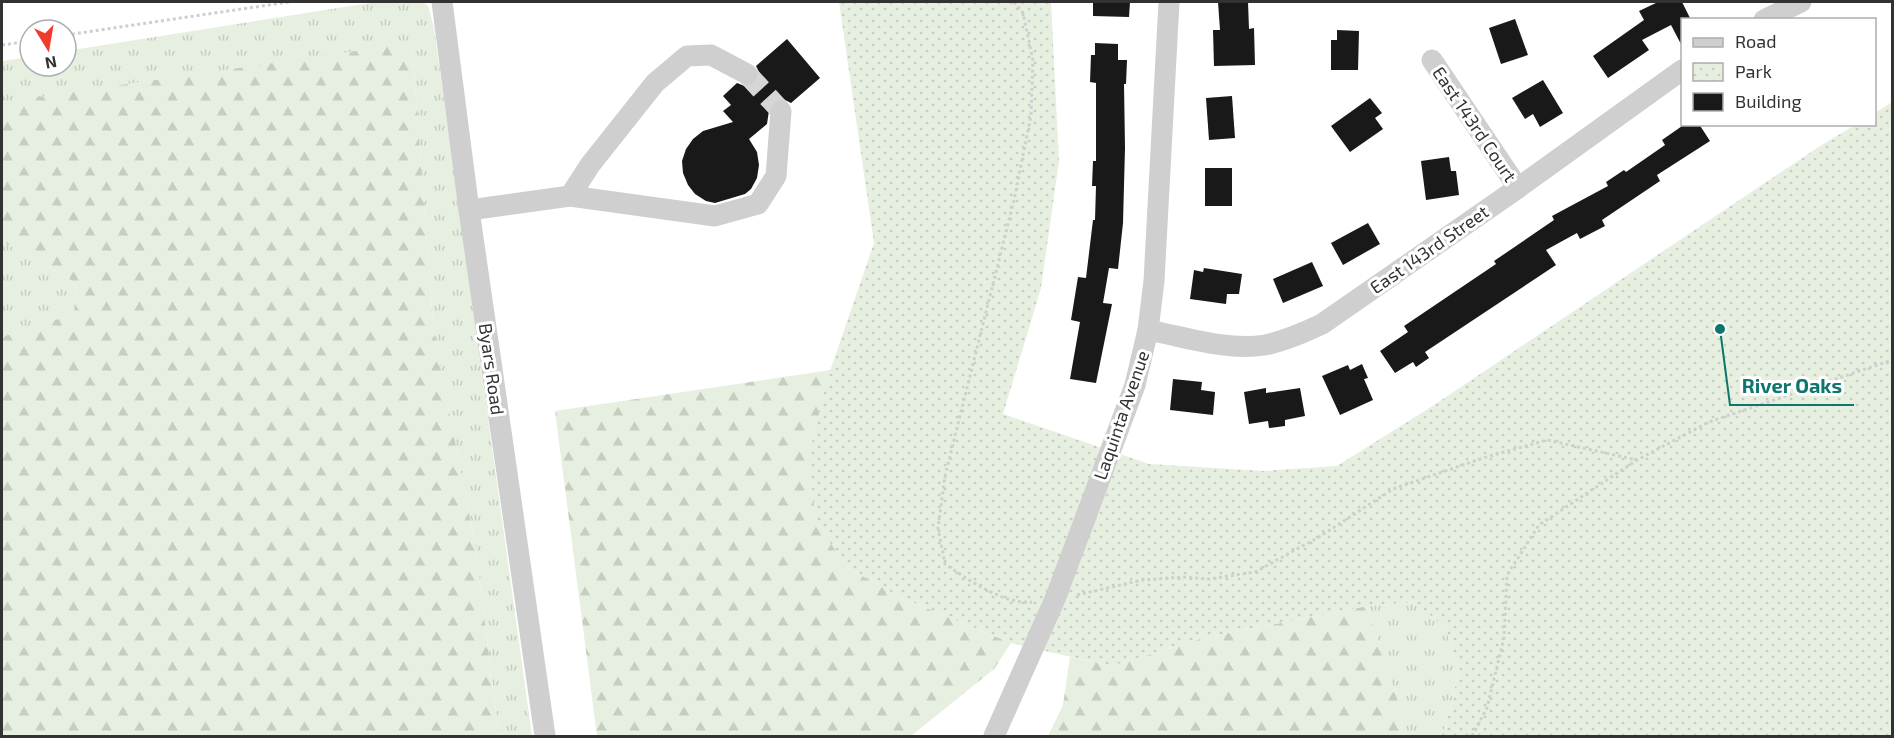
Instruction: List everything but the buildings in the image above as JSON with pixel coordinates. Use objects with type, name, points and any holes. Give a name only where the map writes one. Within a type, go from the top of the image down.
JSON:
[{"type":"street","name":"Byars Road","points":[[442,2],[469,210],[545,736]]},
{"type":"street","name":"Laquinta Avenue","points":[[994,736],[1055,599],[1135,384],[1148,330],[1154,281],[1169,2]]},
{"type":"street","points":[[1768,18],[1801,2]]},
{"type":"street","points":[[570,196],[590,165],[655,83],[687,56],[711,55],[747,74]]},
{"type":"street","name":"East 143rd Court","points":[[1432,60],[1518,188]]},
{"type":"street","name":"East 143rd Street","points":[[1148,330],[1233,346],[1264,345],[1294,337],[1322,324],[1681,71]]},
{"type":"street","points":[[469,210],[570,196],[714,216],[758,204],[776,176],[782,111]]},
{"type":"path","points":[[78,33],[289,2]]},
{"type":"path","points":[[1014,2],[1023,13],[1033,60],[1031,115],[1014,200],[945,476],[938,528],[945,564],[974,584],[1021,603],[1055,599],[1142,580],[1183,577],[1209,579],[1254,572],[1319,537],[1394,489],[1483,458],[1547,440],[1637,460]]},
{"type":"path","points":[[2,45],[18,43]]},
{"type":"path","points":[[1472,736],[1487,708],[1504,638],[1507,575],[1539,525],[1637,460],[1708,422],[1893,360]]},
{"type":"green space","points":[[376,2],[423,2],[428,6],[434,28],[532,736],[499,736],[475,543],[434,336],[412,44],[2,102],[2,61],[18,59],[18,78],[78,78],[78,49]]},
{"type":"green space","points":[[839,2],[1051,2],[1059,161],[1041,288],[1003,414],[1149,464],[1264,471],[1337,466],[1431,407],[1820,146],[1853,126],[1876,126],[1876,112],[1892,102],[1892,736],[1438,736],[1445,728],[1459,671],[1445,627],[1414,602],[1367,606],[1203,638],[1111,666],[1011,643],[898,596],[845,566],[816,520],[808,459],[827,380],[874,243]]},
{"type":"green space","points":[[412,43],[434,335],[475,543],[499,736],[2,736],[2,337],[74,314],[76,283],[2,241],[2,102]]},
{"type":"green space","points":[[2,241],[76,283],[74,314],[2,337]]},
{"type":"green space","points":[[831,370],[827,380],[845,566],[898,596],[1011,643],[994,669],[911,736],[597,736],[555,411]]},
{"type":"green space","points":[[1414,602],[1445,627],[1459,671],[1445,728],[1438,736],[1401,736],[1402,714],[1367,606]]},
{"type":"green space","points":[[1367,606],[1402,714],[1401,736],[1048,736],[1063,705],[1070,657],[1111,666],[1203,638]]},
{"type":"tunnel","points":[[747,74],[781,111]]},
{"type":"place","name":"River Oaks","points":[[1720,329]]}]
